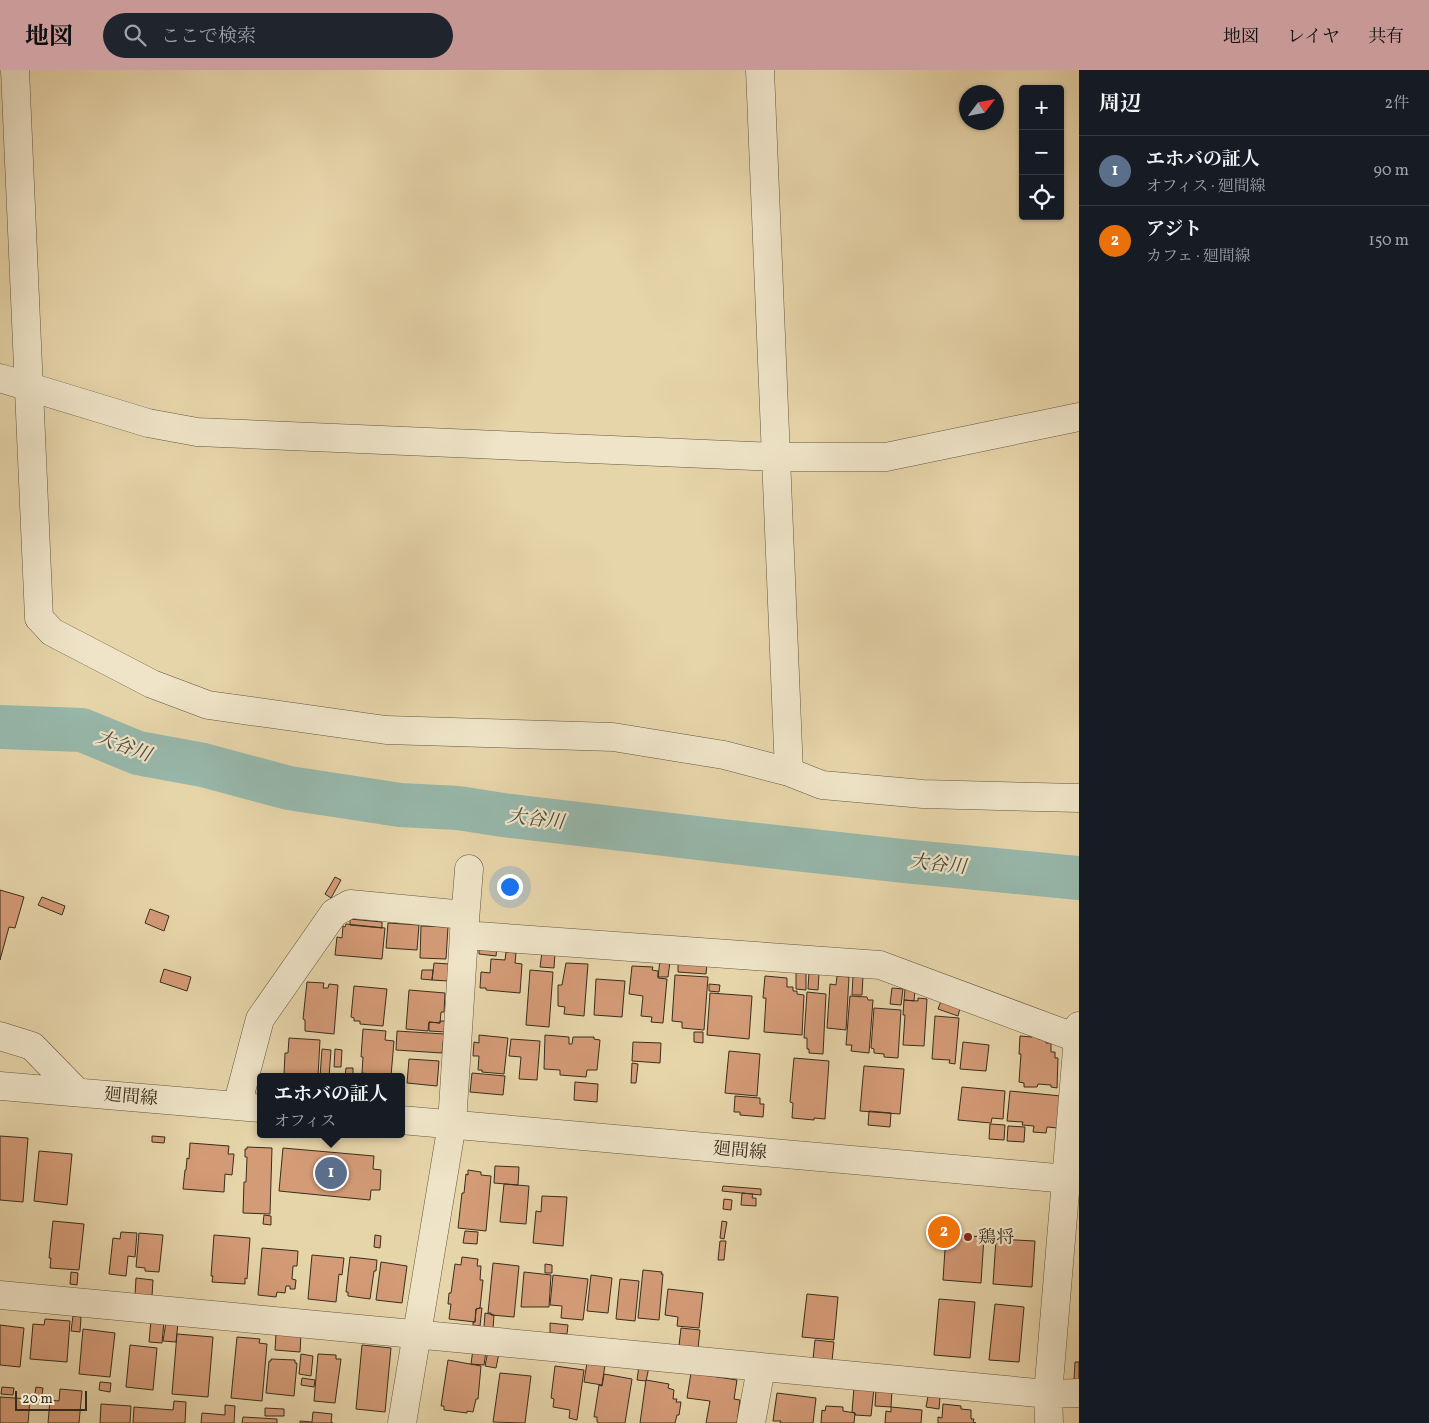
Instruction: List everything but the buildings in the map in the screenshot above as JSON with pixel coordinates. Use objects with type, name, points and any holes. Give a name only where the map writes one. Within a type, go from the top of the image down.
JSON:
[{"type":"street","points":[[15,70],[39,618],[52,632],[152,684],[208,705],[386,730],[613,737],[724,755],[789,772],[822,785],[923,794],[1079,798]]},
{"type":"street","points":[[760,70],[789,772]]},
{"type":"street","points":[[0,378],[148,423],[197,432],[777,457],[886,457],[1079,417]]},
{"type":"street","points":[[402,1423],[452,1124],[469,869]]},
{"type":"street","points":[[249,1107],[260,1020],[334,913],[350,904],[465,925],[880,966],[1079,1035],[1072,1180],[1048,1394],[1049,1423]]},
{"type":"street","points":[[0,1036],[32,1046],[77,1092]]},
{"type":"street","name":"廻間線","points":[[0,1086],[249,1107]]},
{"type":"street","name":"廻間線","points":[[405,1120],[1072,1180]]},
{"type":"street","points":[[0,1295],[761,1368],[1048,1394],[1079,1393]]},
{"type":"street","points":[[751,1423],[761,1368]]},
{"type":"waterway","name":"大谷川","points":[[0,727],[82,730],[138,753],[203,765],[289,788],[400,805],[458,808],[723,841],[1079,878]]},
{"type":"place","name":"エホバの証人","points":[[331,1173]]},
{"type":"place","name":"アジト","points":[[944,1232]]},
{"type":"place","name":"鶏将","points":[[968,1237]]}]
